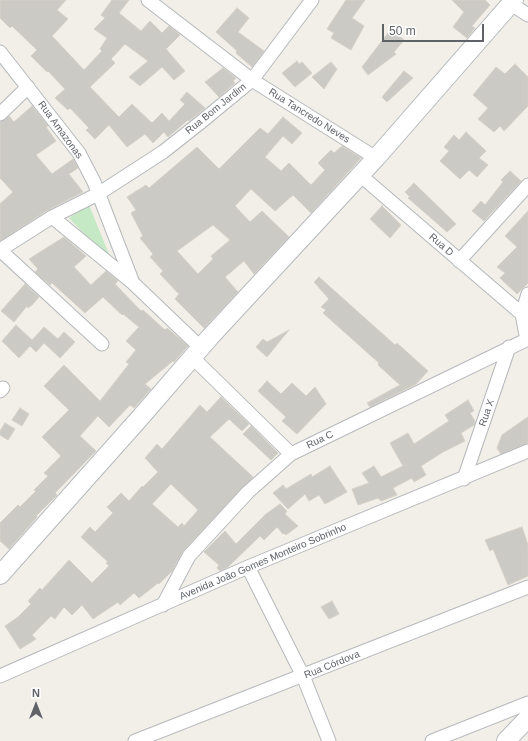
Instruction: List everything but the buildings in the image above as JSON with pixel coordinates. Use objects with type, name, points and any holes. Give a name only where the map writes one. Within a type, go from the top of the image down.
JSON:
[{"type":"main road","points":[[0,575],[139,419],[196,352],[376,158],[512,2]]},
{"type":"main road","points":[[506,741],[528,718]]},
{"type":"street","name":"Rua Tancredo Neves","points":[[148,0],[252,80],[376,158]]},
{"type":"street","name":"Rua Bom Jardim","points":[[52,217],[98,194],[163,152],[252,80],[312,0]]},
{"type":"street","points":[[512,2],[528,15]]},
{"type":"street","name":"Rua Amazonas","points":[[0,52],[79,153],[94,182],[133,283]]},
{"type":"street","points":[[0,114],[28,88]]},
{"type":"street","name":"Rua D","points":[[360,175],[522,314]]},
{"type":"street","points":[[459,261],[528,184]]},
{"type":"street","points":[[52,217],[0,250],[102,344]]},
{"type":"street","name":"Rua Amazonas","points":[[52,217],[133,283],[291,454]]},
{"type":"street","points":[[528,294],[522,314],[528,340]]},
{"type":"street","name":"Rua C","points":[[163,605],[188,556],[248,492],[291,454],[509,347],[528,340]]},
{"type":"street","name":"Rua X","points":[[464,479],[509,347]]},
{"type":"street","name":"Avenida João Gomes Monteiro Sobrinho","points":[[0,676],[248,567],[464,479],[528,451]]},
{"type":"street","points":[[248,567],[303,676],[329,741]]},
{"type":"street","name":"Rua Córdova","points":[[135,741],[528,587]]},
{"type":"street","points":[[432,741],[528,703]]},
{"type":"green space","points":[[89,205],[113,264],[69,218]]}]
